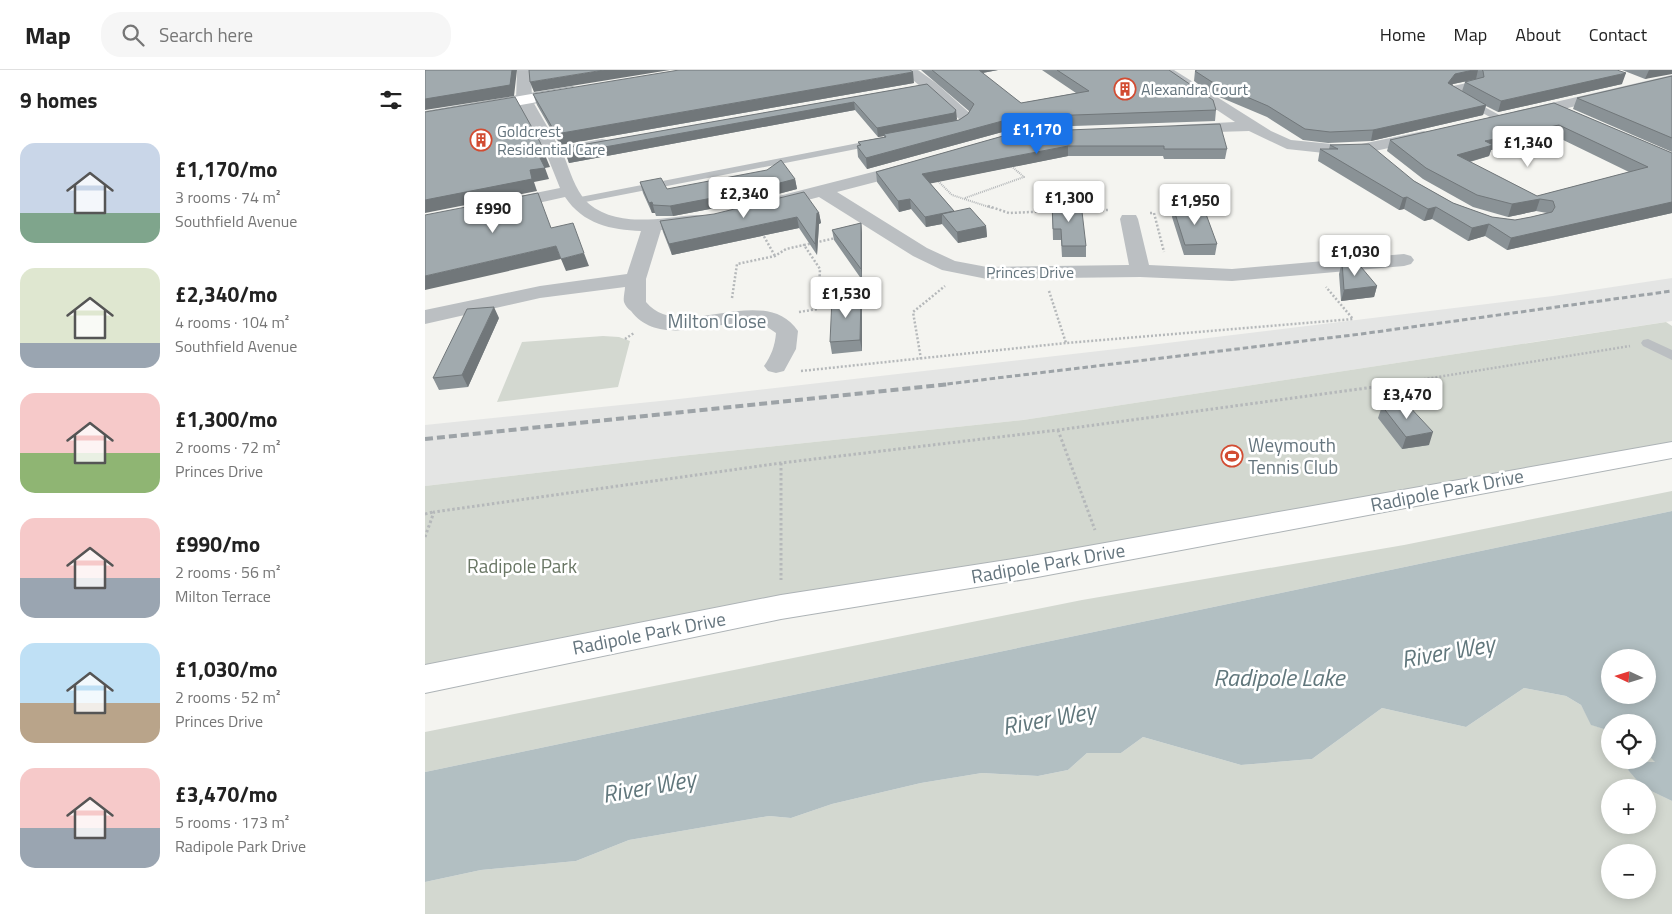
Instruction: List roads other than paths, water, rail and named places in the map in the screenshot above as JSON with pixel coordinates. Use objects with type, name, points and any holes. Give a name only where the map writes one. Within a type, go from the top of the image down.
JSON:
[{"type":"street","points":[[524,70],[524,100],[554,152],[573,196],[587,211],[608,221],[653,225],[718,216]]},
{"type":"street","points":[[908,70],[931,86],[962,121]]},
{"type":"street","points":[[1170,74],[1200,73]]},
{"type":"street","points":[[1170,74],[1251,126],[1287,144],[1376,154],[1435,134]]},
{"type":"street","points":[[1621,76],[1646,86]]},
{"type":"street","points":[[1472,125],[1672,79]]},
{"type":"street","points":[[911,89],[931,86]]},
{"type":"street","points":[[425,116],[582,91]]},
{"type":"street","points":[[1552,106],[1578,118]]},
{"type":"street","points":[[1163,129],[1251,126]]},
{"type":"street","points":[[554,152],[621,141]]},
{"type":"street","points":[[749,210],[925,163]]},
{"type":"street","name":"Princes Drive","points":[[823,190],[920,252],[949,266],[987,273],[1140,271],[1232,275],[1404,260]]},
{"type":"street","points":[[482,209],[573,196]]},
{"type":"street","points":[[1129,214],[1140,271]]},
{"type":"street","name":"Milton Close","points":[[653,225],[636,279],[635,303],[647,317],[665,322],[753,318],[781,323],[787,331],[787,341],[784,354],[775,366]]},
{"type":"street","points":[[426,319],[540,292],[636,279]]},
{"type":"street","name":"Radipole Park Drive","points":[[425,679],[781,607],[1032,567],[1672,450]]},
{"type":"lane","points":[[1475,84],[1455,88],[1451,93],[1499,119]]},
{"type":"lane","points":[[573,196],[885,140]]},
{"type":"lane","points":[[1648,343],[1672,356]]},
{"type":"water","name":"Radipole Lake","points":[[1672,511],[1672,801],[1656,793],[1656,779],[1636,779],[1628,770],[1656,769],[1656,714],[1601,714],[1601,728],[1591,725],[1581,705],[1566,696],[1524,688],[1466,727],[1382,708],[1312,759],[1241,765],[1143,737],[1121,753],[1087,753],[1068,770],[1038,776],[982,773],[921,783],[832,804],[791,818],[769,816],[629,840],[576,861],[481,870],[425,882],[425,772]]},
{"type":"railway","points":[[939,385],[1361,334],[1672,291]]},
{"type":"railway","points":[[425,439],[950,384]]},
{"type":"place","name":"Alexandra Court","points":[[1125,89]]},
{"type":"place","name":"Goldcrest Residential Care","points":[[481,140]]},
{"type":"place","name":"Weymouth Tennis Club","points":[[1232,456]]},
{"type":"park label","name":"Radipole Park","points":[[522,566]]},
{"type":"water label","name":"River Wey","points":[[1448,652]]},
{"type":"water label","name":"River Wey","points":[[1049,719]]},
{"type":"water label","name":"River Wey","points":[[649,787]]}]
